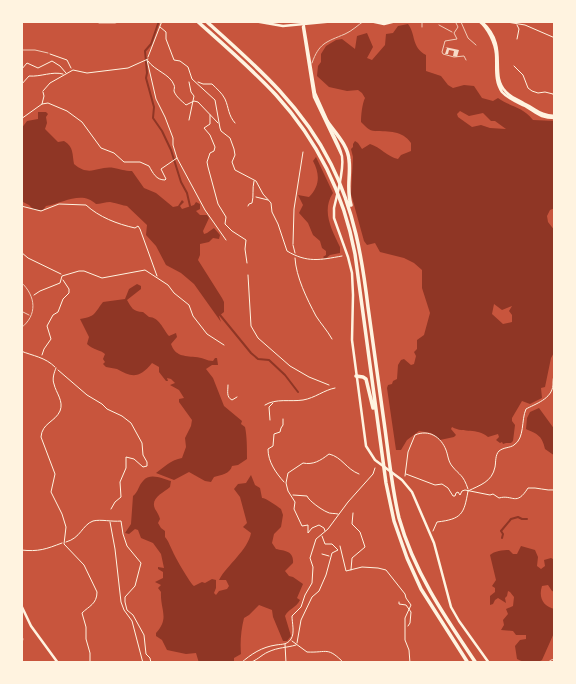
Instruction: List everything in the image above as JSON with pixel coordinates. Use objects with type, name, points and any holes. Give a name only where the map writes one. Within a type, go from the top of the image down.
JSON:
[{"type":"highway","points":[[197,21],[282,101],[311,141],[330,175],[354,248],[383,464],[393,516],[409,564],[432,608],[468,663]]},
{"type":"highway","points":[[206,21],[263,73],[297,110],[313,132],[342,187],[362,262],[390,469],[401,525],[419,571],[476,663]]},
{"type":"highway","points":[[327,121],[345,147],[349,158],[348,189],[351,214]]},
{"type":"highway","points":[[356,376],[366,379],[377,420]]},
{"type":"main road","points":[[254,21],[282,26],[335,21]]},
{"type":"main road","points":[[370,21],[386,24],[396,21]]},
{"type":"main road","points":[[480,21],[489,29],[497,44],[499,76],[505,91],[539,113],[555,117]]},
{"type":"main road","points":[[303,22],[317,99],[340,147],[343,162],[334,220],[347,255],[353,282],[351,333],[365,443],[368,452],[376,461],[402,480],[415,498],[436,549],[451,607],[489,663]]},
{"type":"main road","points":[[303,22],[314,100],[343,162]]},
{"type":"main road","points":[[21,605],[31,626],[58,663]]},
{"type":"street","points":[[99,23],[122,21]]},
{"type":"street","points":[[311,69],[315,55],[323,44],[347,33],[363,21]]},
{"type":"street","points":[[422,21],[422,27]]},
{"type":"street","points":[[454,33],[458,27],[457,21]]},
{"type":"street","points":[[457,21],[461,22],[464,34],[476,45]]},
{"type":"street","points":[[439,24],[458,38],[445,41],[442,52],[452,57],[464,56],[466,60]]},
{"type":"street","points":[[21,50],[48,53]]},
{"type":"street","points":[[21,282],[32,296],[33,309],[29,321],[21,328]]},
{"type":"street","points":[[21,311],[32,316]]},
{"type":"street","points":[[21,634],[21,647]]},
{"type":"street","points":[[547,663],[555,659]]},
{"type":"path","points":[[162,21],[148,60],[156,99],[173,138],[174,160],[226,240]]},
{"type":"path","points":[[501,21],[525,25],[555,38]]},
{"type":"path","points":[[514,22],[519,29],[516,39]]},
{"type":"path","points":[[160,27],[165,30],[174,60],[180,61],[188,68],[195,82],[215,100],[221,131],[230,138],[234,149],[232,162],[235,170],[255,180],[270,200],[272,212],[289,252],[319,261],[347,255]]},
{"type":"path","points":[[48,53],[67,60],[73,70]]},
{"type":"path","points":[[42,104],[43,90],[73,70],[87,73],[128,68],[148,60]]},
{"type":"path","points":[[148,60],[154,69],[174,84],[176,95],[183,103],[188,105],[194,101]]},
{"type":"path","points":[[21,70],[27,63],[38,68],[52,61],[66,74]]},
{"type":"path","points":[[514,66],[524,76],[529,89],[536,93],[553,94],[555,98]]},
{"type":"path","points":[[21,85],[29,76],[66,74]]},
{"type":"path","points":[[189,82],[194,96],[189,120]]},
{"type":"path","points":[[195,82],[212,84],[220,92],[235,123]]},
{"type":"path","points":[[194,101],[207,110],[218,123]]},
{"type":"path","points":[[21,118],[48,103],[73,114],[101,148],[114,153],[124,162],[140,162],[149,166],[153,174],[161,180],[166,179],[161,169],[174,160]]},
{"type":"path","points":[[210,116],[209,124],[204,128],[211,135],[215,147],[207,162],[214,194],[226,215],[225,224],[246,240],[247,263]]},
{"type":"path","points":[[303,152],[294,209],[293,245],[298,274],[309,301],[332,339]]},
{"type":"path","points":[[248,206],[252,203],[255,180]]},
{"type":"path","points":[[253,197],[270,200]]},
{"type":"path","points":[[21,205],[41,211],[59,204],[86,205],[97,215],[123,225],[135,228],[138,226],[158,277]]},
{"type":"path","points":[[21,252],[27,258],[61,274],[69,289],[58,313],[53,315],[47,326],[51,339],[42,358]]},
{"type":"path","points":[[62,277],[79,271],[102,278],[145,270],[158,277],[189,305],[207,334],[224,345]]},
{"type":"path","points":[[248,275],[251,326],[258,338],[290,366],[329,386]]},
{"type":"path","points":[[32,296],[60,283],[62,277]]},
{"type":"path","points":[[21,351],[42,358],[87,395],[127,420],[135,429],[142,443],[147,466],[143,467],[126,457],[126,468],[120,482],[121,497],[111,509]]},
{"type":"path","points":[[56,368],[53,383],[61,409],[42,430],[41,435],[55,474],[51,492],[66,527],[64,542],[85,565],[97,592],[93,605],[82,613],[90,663]]},
{"type":"path","points":[[468,491],[485,483],[494,473],[500,451],[516,444],[520,438],[526,409],[548,395],[553,388],[552,378],[555,373]]},
{"type":"path","points":[[228,385],[227,396],[232,400],[237,397]]},
{"type":"path","points":[[265,405],[275,401],[305,400],[335,388]]},
{"type":"path","points":[[270,420],[269,407],[275,401]]},
{"type":"path","points":[[283,419],[283,425],[280,432],[274,434],[273,446],[268,449],[268,454],[295,502],[294,509],[302,526],[308,525],[308,533],[318,525],[325,529],[325,533]]},
{"type":"path","points":[[430,533],[437,522],[455,518],[465,509],[468,491],[461,474],[449,462],[442,442],[423,432],[415,435],[408,452],[406,474],[435,485],[442,484],[453,496],[458,492],[460,495],[462,491],[468,491],[493,494],[499,498],[503,496],[519,499],[531,487],[555,490]]},
{"type":"path","points":[[286,484],[290,470],[304,462],[317,462],[329,454],[338,457],[346,467],[359,474]]},
{"type":"path","points":[[248,663],[290,640],[293,634],[292,616],[301,607],[312,583],[313,567],[310,556],[316,539],[325,533],[373,474],[375,465]]},
{"type":"path","points":[[291,494],[307,496],[312,503],[326,512],[339,514]]},
{"type":"path","points":[[351,571],[352,558],[365,548],[360,532],[352,524],[353,513]]},
{"type":"path","points":[[21,550],[49,550],[57,544],[76,538],[94,520],[121,521],[127,546],[141,563],[135,586],[125,597],[125,601],[127,610],[133,615],[144,635],[146,654],[151,663]]},
{"type":"path","points":[[109,520],[121,602],[132,621],[143,663]]},
{"type":"path","points":[[240,663],[257,651],[273,645],[295,646],[297,643],[301,620],[312,597],[319,591],[330,557],[338,551],[332,544],[325,544],[322,536]]},
{"type":"path","points":[[340,546],[346,571],[362,567],[386,570],[411,606],[410,623],[406,627]]},
{"type":"path","points":[[322,554],[330,557]]},
{"type":"path","points":[[399,602],[410,610]]},
{"type":"path","points":[[410,610],[405,618],[405,640],[410,663]]},
{"type":"path","points":[[290,640],[307,652],[330,652],[344,663]]},
{"type":"path","points":[[285,645],[286,663]]},
{"type":"shaded area","points":[[408,24],[418,48],[426,55],[426,71],[441,76],[448,85],[453,88],[474,86],[482,98],[493,101],[498,98],[525,112],[533,120],[555,121],[555,208],[550,210],[547,216],[555,231],[555,351],[545,387],[541,388],[542,398],[530,404],[522,401],[512,418],[515,425],[511,443],[500,443],[496,440],[498,434],[488,437],[479,432],[452,427],[456,435],[454,437],[440,440],[431,433],[419,431],[407,440],[401,450],[396,450],[387,388],[397,379],[401,360],[414,364],[417,340],[424,335],[430,313],[422,288],[422,270],[404,258],[380,252],[375,243],[367,245],[364,241],[351,194],[351,149],[355,141],[362,149],[370,144],[398,159],[411,151],[411,143],[399,134],[367,128],[361,122],[365,98],[362,93],[358,90],[347,91],[329,87],[317,76],[321,54],[326,46],[342,39],[355,49],[357,36],[367,33],[373,47],[367,58],[372,60],[385,45],[386,34],[393,33],[398,26]],"holes":[[[460,111],[469,116],[483,113],[506,129],[481,125],[472,127],[458,117]],[[494,304],[502,310],[512,306],[509,311],[512,322],[503,324],[492,314]]]},
{"type":"shaded area","points":[[38,112],[48,114],[45,129],[58,142],[64,141],[69,146],[74,164],[80,168],[90,171],[109,168],[132,171],[144,188],[156,193],[173,207],[178,206],[182,200],[182,209],[196,202],[200,204],[200,209],[196,211],[209,218],[204,234],[214,228],[220,235],[219,239],[213,238],[200,244],[198,260],[224,302],[224,312],[219,316],[221,322],[194,284],[166,265],[156,246],[146,235],[147,225],[127,206],[110,202],[96,204],[91,200],[79,198],[46,206],[43,210],[34,210],[21,201],[21,129],[27,121],[38,119]]},
{"type":"shaded area","points":[[316,157],[333,193],[328,214],[340,247],[340,253],[325,259],[323,257],[326,251],[299,213],[303,205],[298,195],[309,197],[317,184],[318,175],[313,161]]},
{"type":"shaded area","points":[[137,284],[141,289],[127,300],[128,303],[135,310],[155,319],[169,336],[176,333],[177,337],[171,344],[177,353],[211,361],[217,358],[218,365],[206,369],[213,378],[224,406],[242,421],[241,424],[245,427],[247,459],[214,477],[211,482],[189,472],[174,480],[156,473],[182,458],[186,447],[185,438],[191,426],[192,420],[179,402],[179,399],[184,398],[179,390],[170,385],[175,383],[167,378],[166,381],[159,372],[159,367],[152,363],[144,372],[136,375],[106,367],[103,364],[105,354],[87,344],[89,337],[80,319],[94,314],[103,302],[125,299],[129,289]]},
{"type":"shaded area","points":[[539,408],[555,430],[555,456],[545,449],[538,436],[526,429],[530,412]]},
{"type":"shaded area","points":[[251,475],[255,485],[260,488],[262,498],[281,509],[281,527],[274,534],[272,543],[276,549],[290,554],[293,563],[285,571],[303,584],[297,598],[300,600],[285,616],[291,636],[287,641],[283,641],[272,610],[259,605],[244,618],[241,654],[234,658],[234,662],[199,663],[196,653],[167,650],[162,640],[156,636],[163,618],[161,592],[158,588],[161,585],[155,582],[163,578],[163,572],[158,567],[164,568],[161,554],[153,543],[141,538],[138,530],[125,533],[131,524],[133,496],[146,478],[157,477],[171,481],[170,487],[154,502],[160,519],[158,523],[165,531],[165,537],[192,584],[194,586],[216,580],[216,595],[229,586],[226,580],[219,580],[246,545],[251,533],[243,527],[247,523],[240,497],[234,489],[238,484],[246,483]]},
{"type":"shaded area","points":[[521,546],[535,550],[538,557],[537,566],[541,569],[545,566],[544,560],[555,560],[555,592],[548,585],[542,586],[541,594],[545,604],[555,609],[554,633],[542,660],[533,663],[517,659],[515,646],[520,640],[526,639],[526,635],[501,630],[503,620],[508,614],[506,609],[513,606],[514,597],[508,591],[506,603],[498,598],[490,605],[490,596],[495,592],[492,586],[496,580],[490,555],[507,550],[517,554]]},
{"type":"building","points":[[445,47],[459,50],[457,57],[453,56],[454,51],[449,50],[448,54],[445,54]]},
{"type":"waterway","points":[[159,21],[151,44],[145,51],[146,78],[154,107],[153,118],[171,150],[190,206]]},
{"type":"waterway","points":[[220,315],[251,353],[258,359],[269,360],[298,392]]},
{"type":"waterway","points":[[502,538],[501,531],[511,519],[527,519]]}]
